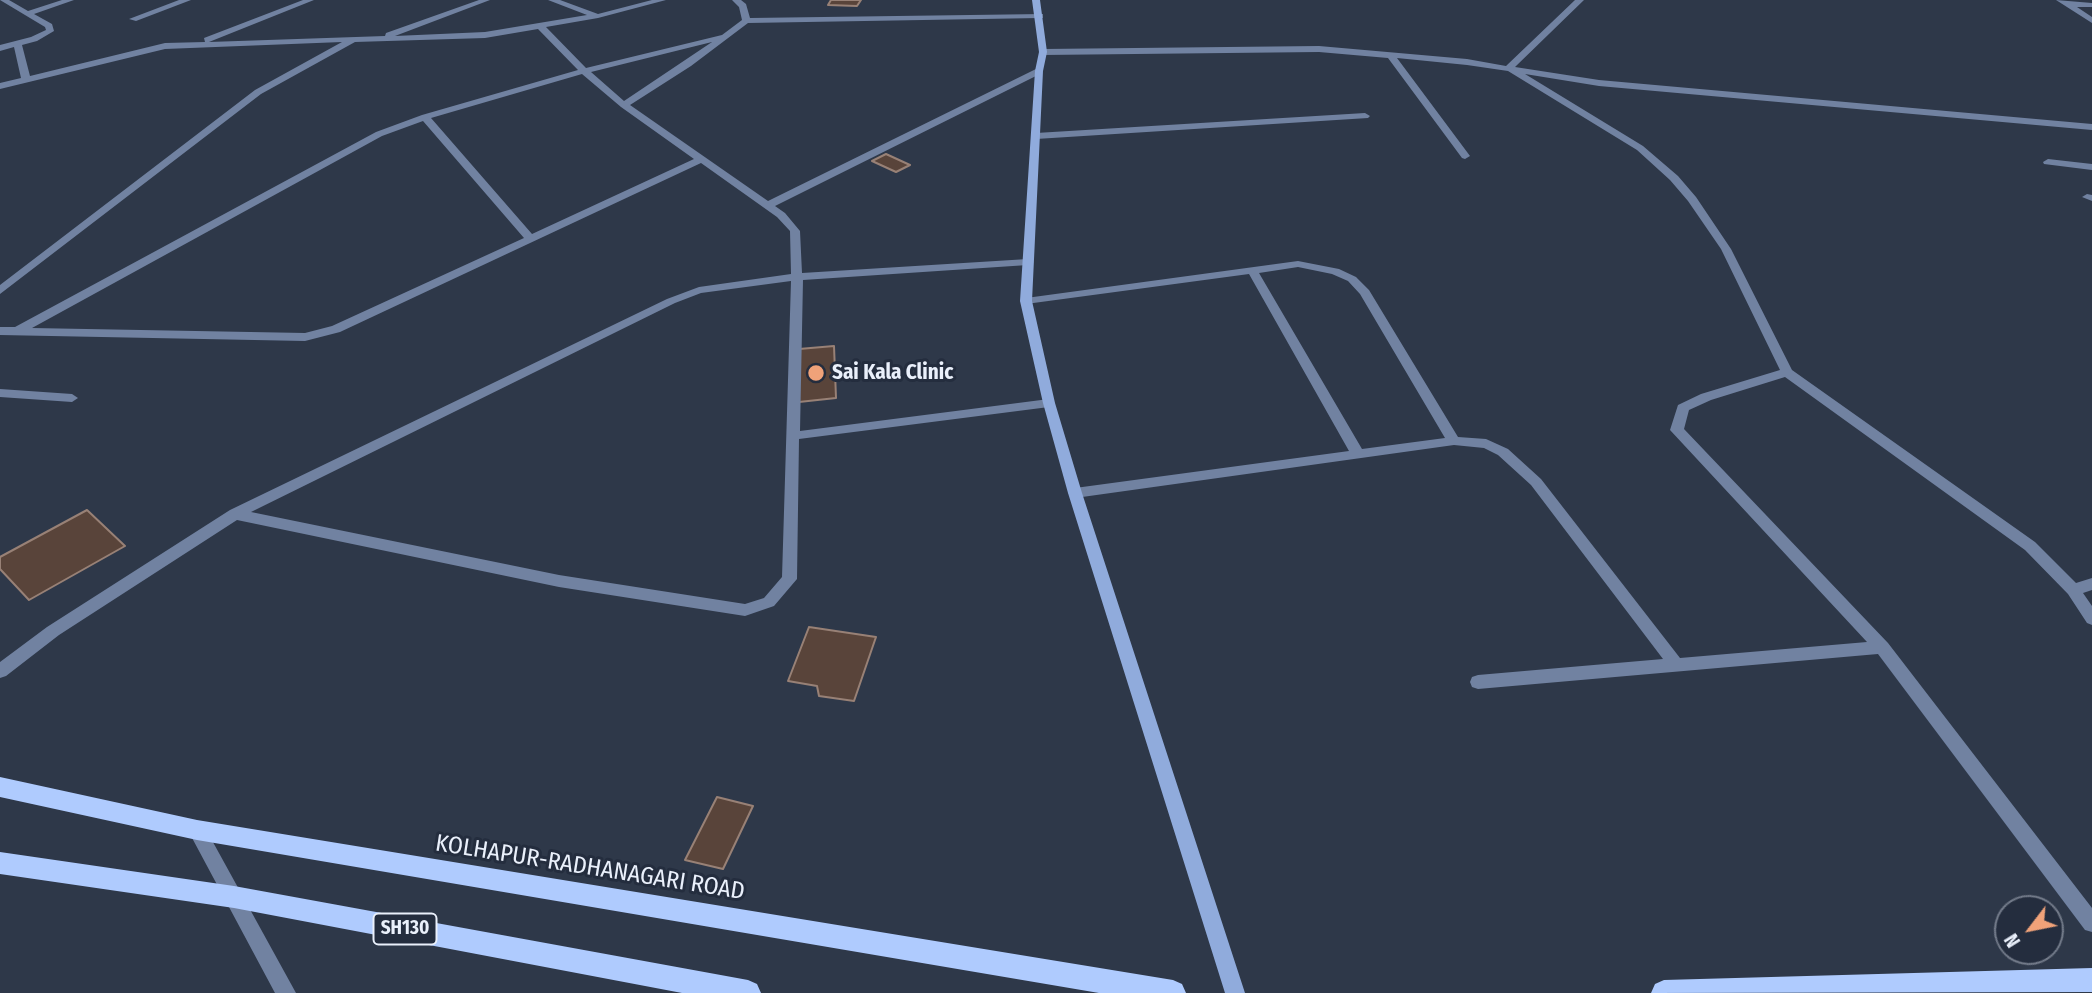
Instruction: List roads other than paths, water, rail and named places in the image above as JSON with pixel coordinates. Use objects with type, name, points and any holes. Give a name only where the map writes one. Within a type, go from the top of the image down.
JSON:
[{"type":"main road","points":[[1037,0],[1043,52],[1026,301],[1049,403],[1075,493],[1235,993]]},
{"type":"main road","name":"KOLHAPUR-RADHANAGARI ROAD","points":[[0,787],[197,830],[1173,993]]},
{"type":"main road","name":"SH130","points":[[0,863],[234,897],[748,993]]},
{"type":"main road","points":[[1664,993],[1960,989],[2092,980]]},
{"type":"street","points":[[0,48],[46,35],[50,31],[49,26],[3,0]]},
{"type":"street","points":[[27,14],[70,0]]},
{"type":"street","points":[[133,19],[187,0]]},
{"type":"street","points":[[197,44],[310,0]]},
{"type":"street","points":[[377,39],[486,0]]},
{"type":"street","points":[[552,0],[598,16]]},
{"type":"street","points":[[0,86],[165,46],[485,35],[598,16],[662,0]]},
{"type":"street","points":[[736,0],[743,6],[746,21]]},
{"type":"street","points":[[1509,68],[1580,0]]},
{"type":"street","points":[[2063,2],[2092,5]]},
{"type":"street","points":[[2063,2],[2092,21]]},
{"type":"street","points":[[624,105],[746,21],[1040,16]]},
{"type":"street","points":[[235,514],[559,581],[745,610],[769,602],[789,579],[797,277],[795,231],[781,215],[624,105],[584,71],[541,26]]},
{"type":"street","points":[[17,331],[379,134],[425,117],[584,71],[727,36]]},
{"type":"street","points":[[0,291],[258,92],[354,39]]},
{"type":"street","points":[[17,43],[26,80]]},
{"type":"street","points":[[1043,52],[1319,49],[1509,68],[1599,83],[2092,127]]},
{"type":"street","points":[[1390,55],[1465,156]]},
{"type":"street","points":[[1509,68],[1640,148],[1674,178],[1692,199],[1726,250],[1787,372],[2030,546],[2073,590],[2092,619]]},
{"type":"street","points":[[767,206],[1040,71]]},
{"type":"street","points":[[1036,136],[1365,116]]},
{"type":"street","points":[[425,117],[530,238]]},
{"type":"street","points":[[0,331],[305,337],[336,329],[700,160]]},
{"type":"street","points":[[2048,162],[2092,167]]},
{"type":"street","points":[[0,671],[53,631],[235,514],[671,301],[699,290],[797,277],[1028,262]]},
{"type":"street","points":[[1026,301],[1298,264],[1335,271],[1352,279],[1365,292],[1454,441]]},
{"type":"street","points":[[1335,271],[1352,269]]},
{"type":"street","points":[[1252,270],[1358,454]]},
{"type":"street","points":[[1787,372],[1706,397],[1683,408],[1677,430],[1882,647],[2092,923]]},
{"type":"street","points":[[0,393],[72,398]]},
{"type":"street","points":[[792,436],[1049,403]]},
{"type":"street","points":[[1075,493],[1454,441],[1486,444],[1516,461],[1536,482],[1676,665]]},
{"type":"street","points":[[2073,590],[2092,584]]},
{"type":"street","points":[[1478,682],[1882,647]]},
{"type":"street","points":[[197,830],[286,993]]},
{"type":"place","name":"Sai Kala Clinic","points":[[816,373]]}]
